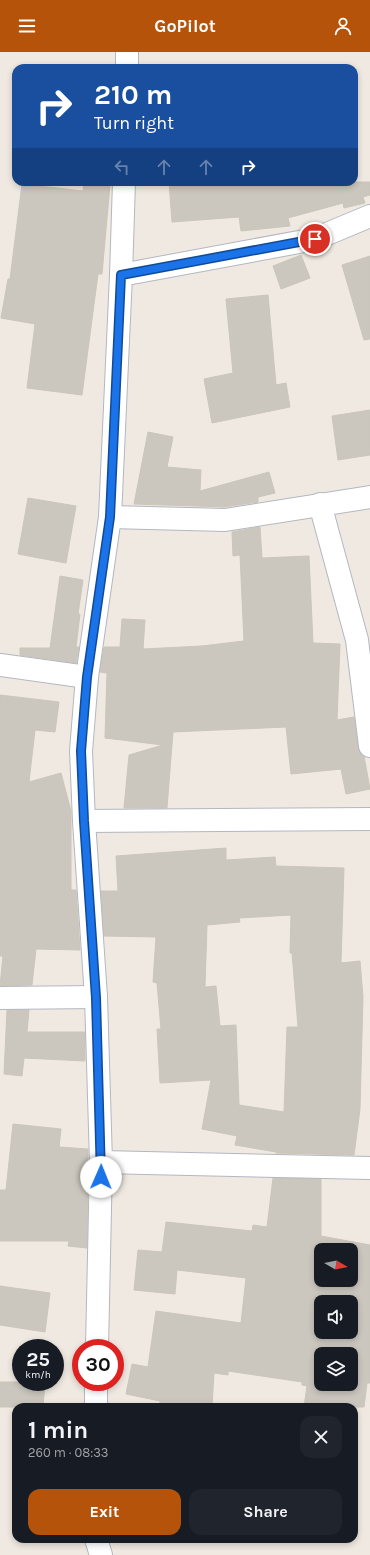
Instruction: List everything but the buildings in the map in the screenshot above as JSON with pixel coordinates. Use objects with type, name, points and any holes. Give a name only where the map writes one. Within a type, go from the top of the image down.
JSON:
[{"type":"street","points":[[127,52],[127,64]]},
{"type":"street","points":[[97,1339],[101,1162],[96,998],[84,821],[81,751],[87,677],[110,517],[124,186]]},
{"type":"street","points":[[121,275],[315,239],[370,216]]},
{"type":"street","points":[[110,517],[225,520],[370,496]]},
{"type":"street","points":[[320,504],[357,640],[370,746]]},
{"type":"street","points":[[0,665],[87,677]]},
{"type":"street","points":[[84,821],[370,819]]},
{"type":"street","points":[[0,998],[96,998]]},
{"type":"street","points":[[101,1162],[370,1168]]},
{"type":"street","points":[[96,1391],[96,1403]]},
{"type":"street","points":[[97,1543],[101,1555]]},
{"type":"route","points":[[101,1177],[96,998],[84,821],[81,751],[87,677],[110,517],[121,275],[315,239]]}]
